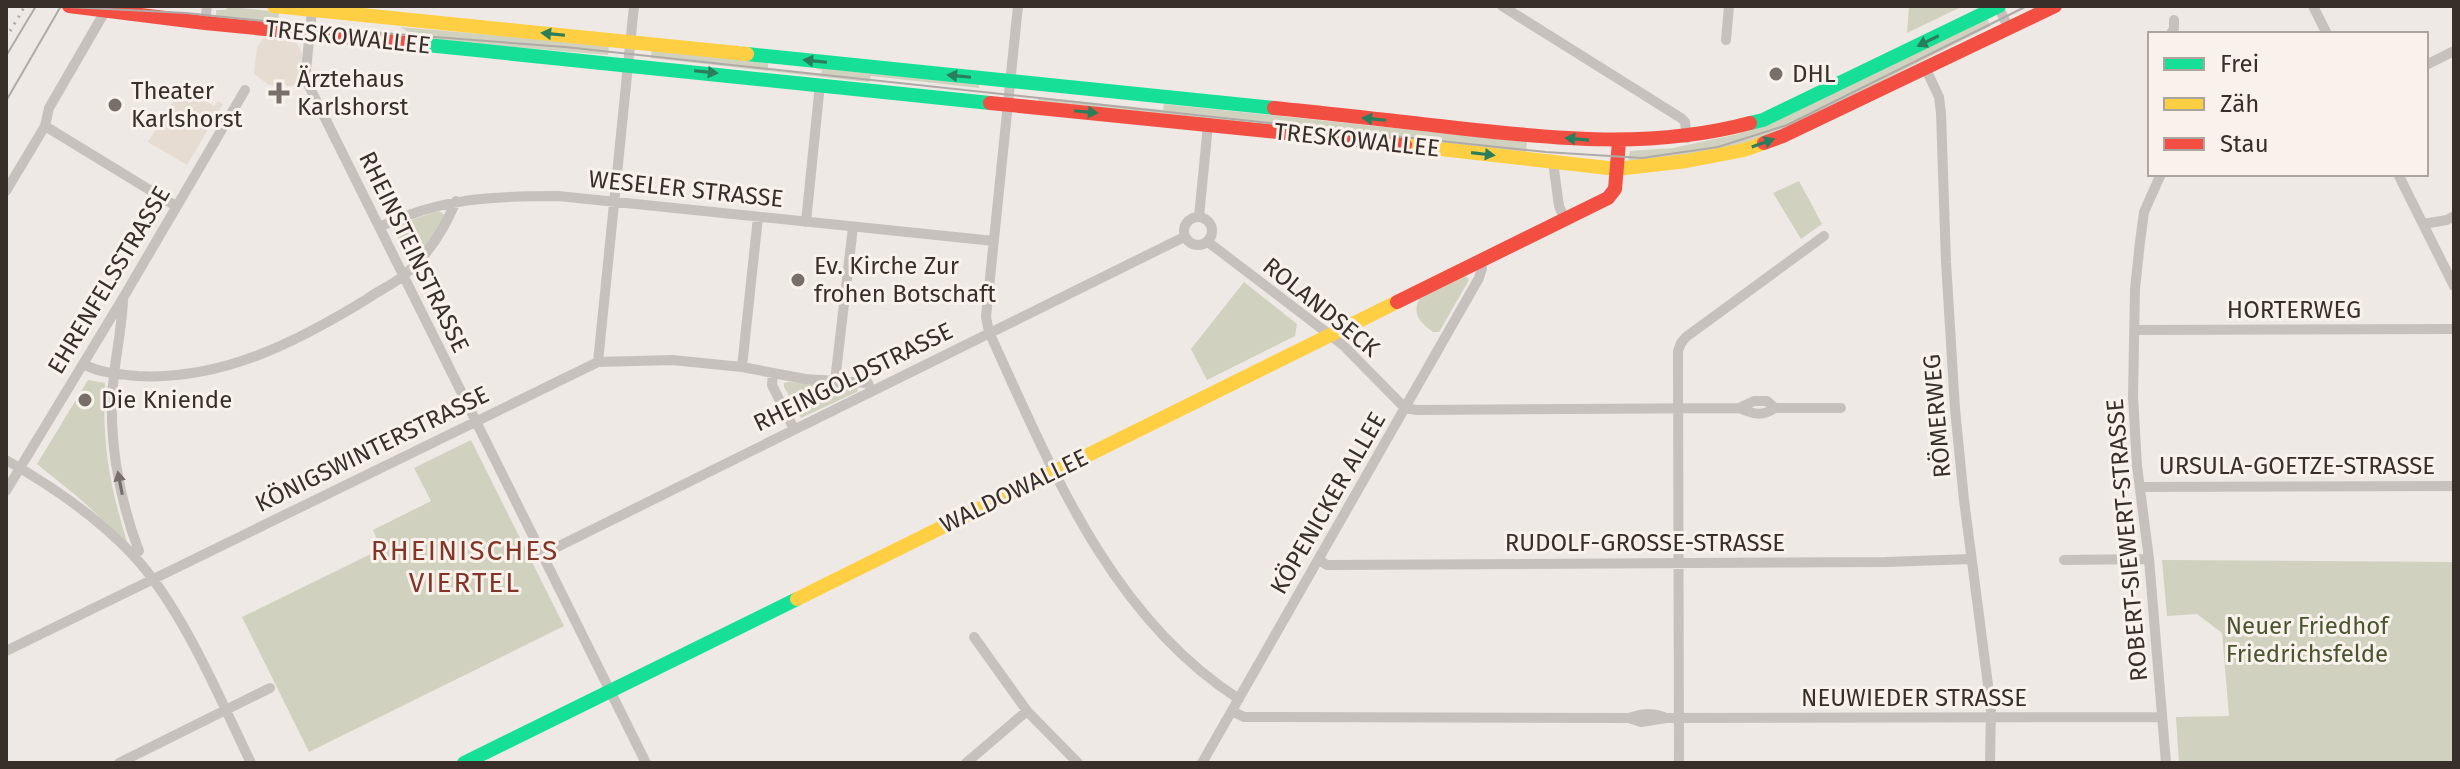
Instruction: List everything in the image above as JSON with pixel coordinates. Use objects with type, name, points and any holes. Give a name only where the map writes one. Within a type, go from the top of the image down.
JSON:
[{"type":"main road","name":"TRESKOWALLEE","points":[[69,6],[205,23],[628,64],[1617,169],[1687,161],[1754,147],[1812,123],[2055,6]]},
{"type":"main road","name":"TRESKOWALLEE","points":[[274,6],[1619,142],[1687,138],[1736,129],[1772,117],[1999,6]]},
{"type":"main road","name":"WALDOWALLEE","points":[[464,763],[1608,198],[1615,189],[1619,142]]},
{"type":"street","points":[[205,23],[207,6]]},
{"type":"street","points":[[598,362],[634,6]]},
{"type":"street","points":[[1018,6],[986,317],[989,332],[1092,542],[1131,598],[1176,650],[1239,699]]},
{"type":"street","points":[[1502,6],[1681,118],[1685,122],[1687,138]]},
{"type":"street","points":[[1726,40],[1729,6]]},
{"type":"street","points":[[1999,6],[2009,29]]},
{"type":"street","points":[[2313,6],[2326,32]]},
{"type":"street","points":[[6,191],[45,126],[49,108],[107,9]]},
{"type":"street","name":"RHEINSTEINSTRASSE","points":[[312,10],[306,70],[309,86],[646,763]]},
{"type":"street","points":[[2172,32],[2174,20]]},
{"type":"street","points":[[2428,64],[2454,51]]},
{"type":"street","name":"RÖMERWEG","points":[[1925,67],[1939,97],[1941,113],[1954,383],[1971,559],[1991,718],[1990,763]]},
{"type":"street","points":[[806,222],[820,84]]},
{"type":"street","name":"EHRENFELSSTRASSE","points":[[6,491],[245,90]]},
{"type":"street","points":[[1199,217],[1208,125]]},
{"type":"street","points":[[45,126],[176,206]]},
{"type":"street","points":[[1553,162],[1559,206],[1565,220]]},
{"type":"street","name":"ROBERT-SIEWERT-STRASSE","points":[[2160,176],[2144,213],[2137,264],[2133,425],[2149,559],[2166,763]]},
{"type":"street","points":[[2399,176],[2454,286]]},
{"type":"street","name":"WESELER STRASSE","points":[[379,227],[408,213],[456,201],[504,196],[558,196],[994,241]]},
{"type":"street","points":[[83,364],[114,374],[145,376],[200,372],[256,357],[343,313],[403,276],[432,247],[446,226],[456,201]]},
{"type":"street","points":[[2423,224],[2454,216]]},
{"type":"street","points":[[742,367],[758,217]]},
{"type":"street","points":[[1184,237],[1185,224],[1199,217],[1211,225],[1212,234],[1208,242]]},
{"type":"street","points":[[835,381],[853,227]]},
{"type":"street","points":[[1679,763],[1678,351],[1681,343],[1824,236]]},
{"type":"street","name":"ROLANDSECK","points":[[1184,237],[1195,246],[1208,242],[1343,345],[1405,408]]},
{"type":"street","name":"RHEINGOLDSTRASSE","points":[[541,555],[1184,237]]},
{"type":"street","name":"KÖPENICKER ALLEE","points":[[1202,763],[1481,274],[1479,262]]},
{"type":"street","points":[[123,298],[112,404],[117,470],[139,551],[134,556]]},
{"type":"street","name":"HORTERWEG","points":[[2134,330],[2454,329]]},
{"type":"street","name":"KÖNIGSWINTERSTRASSE","points":[[6,651],[598,362],[672,360],[742,367],[773,374],[868,383],[871,391]]},
{"type":"street","points":[[773,374],[772,385],[794,429]]},
{"type":"street","points":[[1405,408],[1739,408],[1754,401],[1767,401],[1775,408],[1841,408]]},
{"type":"street","points":[[6,460],[65,496],[134,556],[189,637],[251,763]]},
{"type":"street","name":"URSULA-GOETZE-STRASSE","points":[[2140,487],[2454,486]]},
{"type":"street","name":"RUDOLF-GROSSE-STRASSE","points":[[1319,560],[1327,565],[1971,559]]},
{"type":"street","points":[[2064,560],[2149,559]]},
{"type":"street","points":[[974,637],[1027,711],[1078,763]]},
{"type":"street","points":[[119,763],[270,688]]},
{"type":"street","points":[[966,763],[1027,711]]},
{"type":"street","name":"NEUWIEDER STRASSE","points":[[1232,711],[1244,717],[1629,718],[1641,722],[1666,718],[2162,717]]},
{"type":"green space","points":[[1909,6],[1963,6],[1907,33]]},
{"type":"green space","points":[[232,7],[279,12],[278,24],[219,18],[216,15],[216,10]]},
{"type":"green space","points":[[1986,17],[1991,26],[1790,127],[1742,145],[1687,157],[1628,161],[1630,151],[1673,148],[1738,134]]},
{"type":"green space","points":[[400,27],[609,45],[608,55],[420,39]]},
{"type":"green space","points":[[652,49],[768,62],[768,70],[821,75],[822,70],[817,67],[979,84],[979,88],[871,76],[869,82],[651,58]]},
{"type":"green space","points":[[1038,97],[1163,110],[1164,104],[1527,142],[1526,152],[1038,101]]},
{"type":"green space","points":[[1799,181],[1822,224],[1801,239],[1773,193]]},
{"type":"green space","points":[[439,211],[445,215],[427,246],[410,262],[392,226]]},
{"type":"green space","points":[[1466,276],[1469,280],[1439,332],[1433,332],[1418,318],[1416,310],[1419,299]]},
{"type":"green space","points":[[1244,282],[1297,324],[1295,336],[1207,380],[1191,349]]},
{"type":"green space","points":[[88,380],[105,383],[108,463],[127,542],[37,464]]},
{"type":"green space","points":[[784,383],[857,386],[858,389],[801,418],[784,387]]},
{"type":"green space","points":[[471,440],[564,626],[309,752],[242,617],[381,549],[373,530],[431,501],[414,468]]},
{"type":"green space","name":"Neuer Friedhof Friedrichsfelde","points":[[2162,560],[2454,562],[2454,763],[2179,763],[2176,717],[2229,716],[2222,633],[2197,614],[2167,616]]},
{"type":"shaded area","points":[[264,38],[296,42],[298,45],[302,54],[300,81],[295,86],[269,85],[254,74],[257,47]]},
{"type":"shaded area","points":[[182,87],[214,106],[218,101],[223,104],[187,165],[148,142]]},
{"type":"tram line","points":[[6,56],[36,6]]},
{"type":"tram line","points":[[48,6],[186,13],[369,32],[565,47],[1546,152],[1642,158],[1718,147],[1787,125],[2027,6]]},
{"type":"tram line","points":[[6,101],[61,6]]},
{"type":"railway","points":[[6,38],[25,6]]},
{"type":"traffic: fast","points":[[1750,123],[1763,120],[1999,6]]},
{"type":"traffic: fast","points":[[417,44],[990,103]]},
{"type":"traffic: fast","points":[[747,54],[1274,108]]},
{"type":"traffic: fast","points":[[464,763],[797,599]]},
{"type":"traffic: slow","points":[[274,6],[747,54]]},
{"type":"traffic: slow","points":[[1405,145],[1617,169],[1687,161],[1764,143]]},
{"type":"traffic: slow","points":[[797,599],[1397,302]]},
{"type":"traffic: jam","points":[[69,6],[417,44]]},
{"type":"traffic: jam","points":[[1764,143],[2055,6]]},
{"type":"traffic: jam","points":[[990,103],[1405,145]]},
{"type":"traffic: jam","points":[[1274,108],[1568,138],[1641,139],[1714,131],[1750,123]]},
{"type":"traffic: jam","points":[[1397,302],[1608,198],[1615,189],[1619,142]]},
{"type":"place","name":"DHL","points":[[1776,74]]},
{"type":"place","name":"Ärztehaus Karlshorst","points":[[279,93]]},
{"type":"place","name":"Theater Karlshorst","points":[[115,105]]},
{"type":"place","name":"Ev. Kirche Zur frohen Botschaft","points":[[798,280]]},
{"type":"place","name":"Die Kniende","points":[[85,400]]},
{"type":"district","name":"RHEINISCHES VIERTEL","points":[[465,566]]}]
